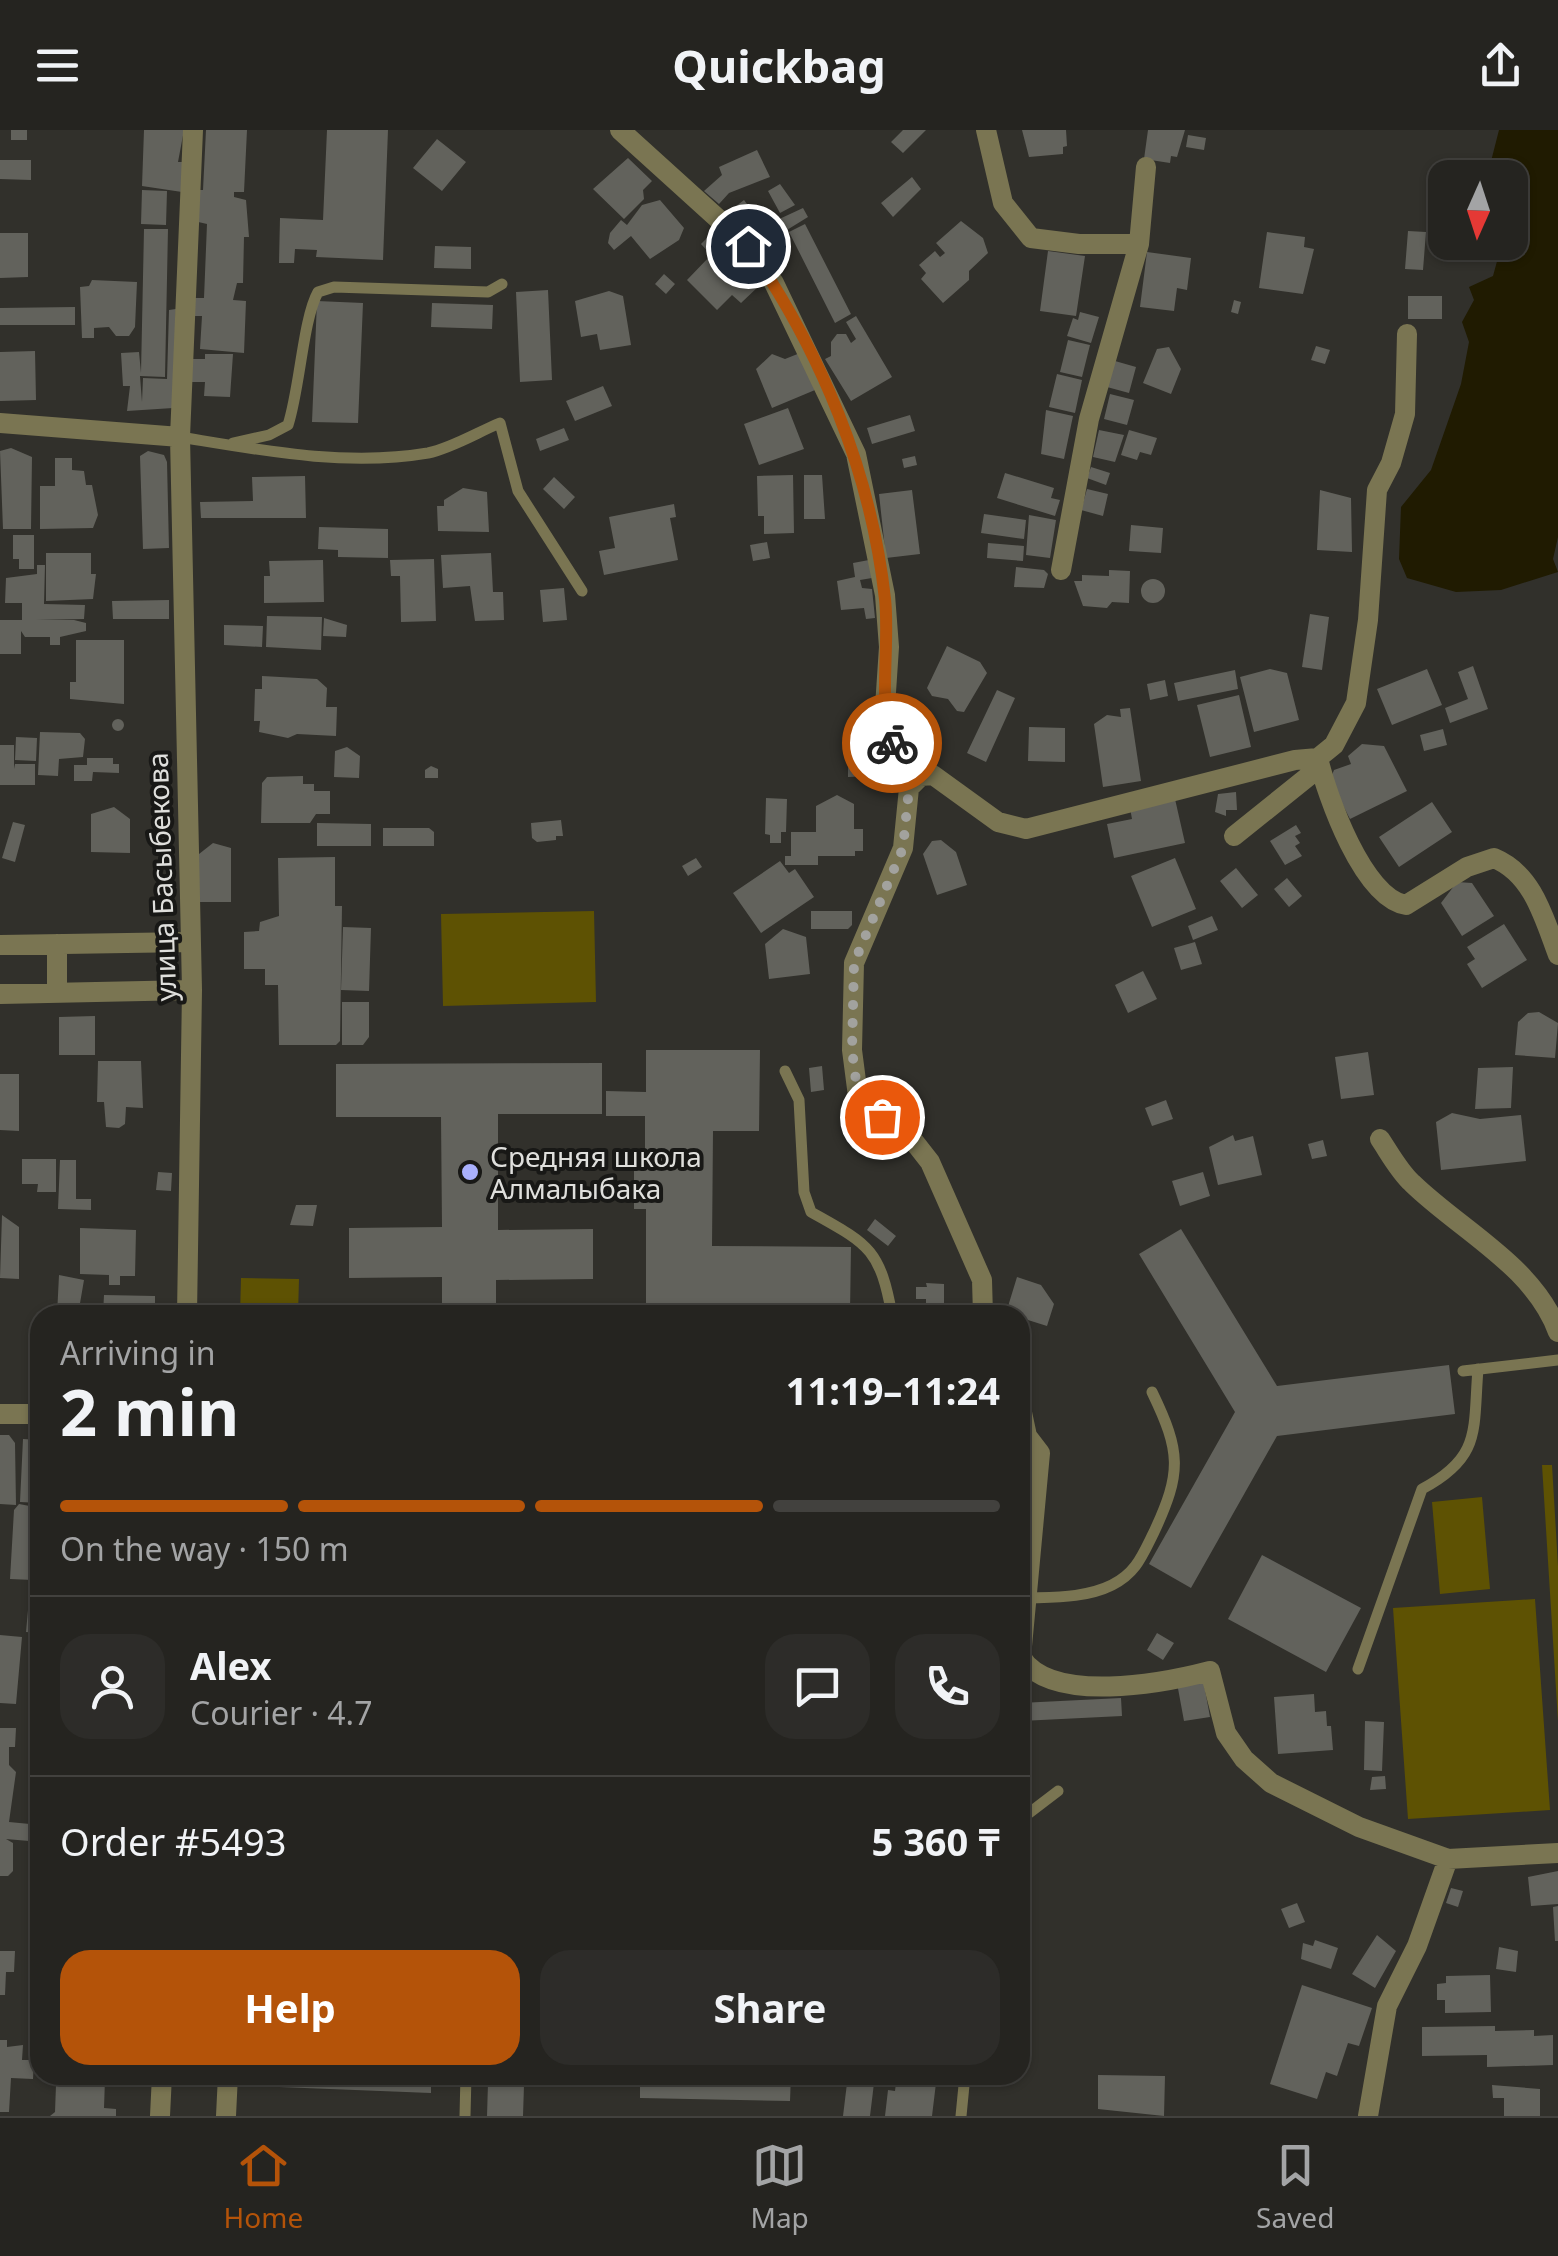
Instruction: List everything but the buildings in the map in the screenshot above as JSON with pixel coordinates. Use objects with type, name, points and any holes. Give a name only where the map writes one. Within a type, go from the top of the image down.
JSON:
[{"type":"street","name":"улица Басыбекова","points":[[187,1305],[192,990],[180,437],[193,130]]},
{"type":"street","points":[[620,130],[748,246],[782,300],[856,454],[884,595],[889,647],[884,722],[909,788],[903,848],[854,963],[852,1050],[859,1104],[912,1139],[930,1162],[982,1280],[983,1305]]},
{"type":"street","points":[[986,130],[1002,203],[1032,238],[1079,244],[1139,244]]},
{"type":"street","points":[[1061,570],[1089,419],[1139,244],[1146,167]]},
{"type":"street","points":[[1234,836],[1319,763],[1334,745],[1356,703],[1377,490],[1391,463],[1406,414],[1407,334]]},
{"type":"street","points":[[0,423],[180,437]]},
{"type":"street","points":[[891,741],[998,822],[1026,829],[1295,760],[1319,763]]},
{"type":"street","points":[[1319,763],[1326,795],[1352,846],[1387,898],[1406,905],[1467,867],[1494,858],[1510,864],[1528,884],[1558,955]]},
{"type":"street","points":[[909,788],[921,776],[933,774]]},
{"type":"street","points":[[0,945],[190,942]]},
{"type":"street","points":[[57,944],[57,992]]},
{"type":"street","points":[[0,994],[192,990]]},
{"type":"street","points":[[1380,1139],[1408,1180],[1515,1270],[1544,1302],[1558,1332]]},
{"type":"street","points":[[0,1414],[30,1414]]},
{"type":"street","points":[[1030,1441],[1040,1453],[1030,1565]]},
{"type":"street","points":[[1030,1671],[1078,1687],[1180,1678],[1210,1670],[1226,1733],[1244,1759],[1271,1783],[1358,1827],[1448,1859],[1558,1853]]},
{"type":"street","points":[[1368,2116],[1387,2006],[1417,1946],[1448,1859]]},
{"type":"street","points":[[160,2116],[162,2085]]},
{"type":"street","points":[[226,2116],[228,2085]]},
{"type":"lane","points":[[224,444],[248,442],[288,425],[305,359],[311,305],[318,292],[334,287],[488,292],[502,284]]},
{"type":"lane","points":[[180,437],[292,454],[430,452],[500,422],[518,491],[582,591]]},
{"type":"lane","points":[[784,1071],[799,1100],[804,1192],[812,1212],[862,1240],[884,1274],[890,1305]]},
{"type":"lane","points":[[1463,1371],[1558,1360]]},
{"type":"lane","points":[[1358,1668],[1422,1489],[1451,1474],[1473,1445],[1478,1369]]},
{"type":"lane","points":[[1030,1598],[1066,1597],[1108,1587],[1135,1571],[1175,1486],[1171,1432],[1152,1392]]},
{"type":"lane","points":[[1030,1813],[1058,1792]]},
{"type":"lane","points":[[465,2116],[466,2085]]},
{"type":"lane","points":[[961,2116],[964,2085]]},
{"type":"shaded area","points":[[1499,130],[1558,130],[1558,537],[1553,559],[1558,572],[1501,590],[1456,592],[1407,578],[1399,559],[1401,507],[1431,470],[1461,384],[1469,342],[1462,322],[1474,300],[1469,287],[1493,276],[1497,260],[1528,260],[1528,160],[1491,160]]},
{"type":"shaded area","points":[[594,911],[596,1002],[443,1006],[441,914]]},
{"type":"shaded area","points":[[241,1278],[299,1279],[298,1305],[240,1305]]},
{"type":"shaded area","points":[[1542,1465],[1552,1465],[1558,1566],[1558,1721]]},
{"type":"shaded area","points":[[1482,1497],[1490,1589],[1440,1594],[1432,1502]]},
{"type":"shaded area","points":[[1535,1599],[1550,1810],[1408,1819],[1393,1608]]},
{"type":"way so far","points":[[882,1117],[859,1104],[852,1050],[852,1006],[854,963],[903,848],[909,788],[892,743]]},
{"type":"place","name":"Средняя школа Алмалыбака","points":[[470,1172]]},
{"type":"route","points":[[748,246],[774,283],[856,454],[884,595],[889,647],[884,722],[892,743]]}]
